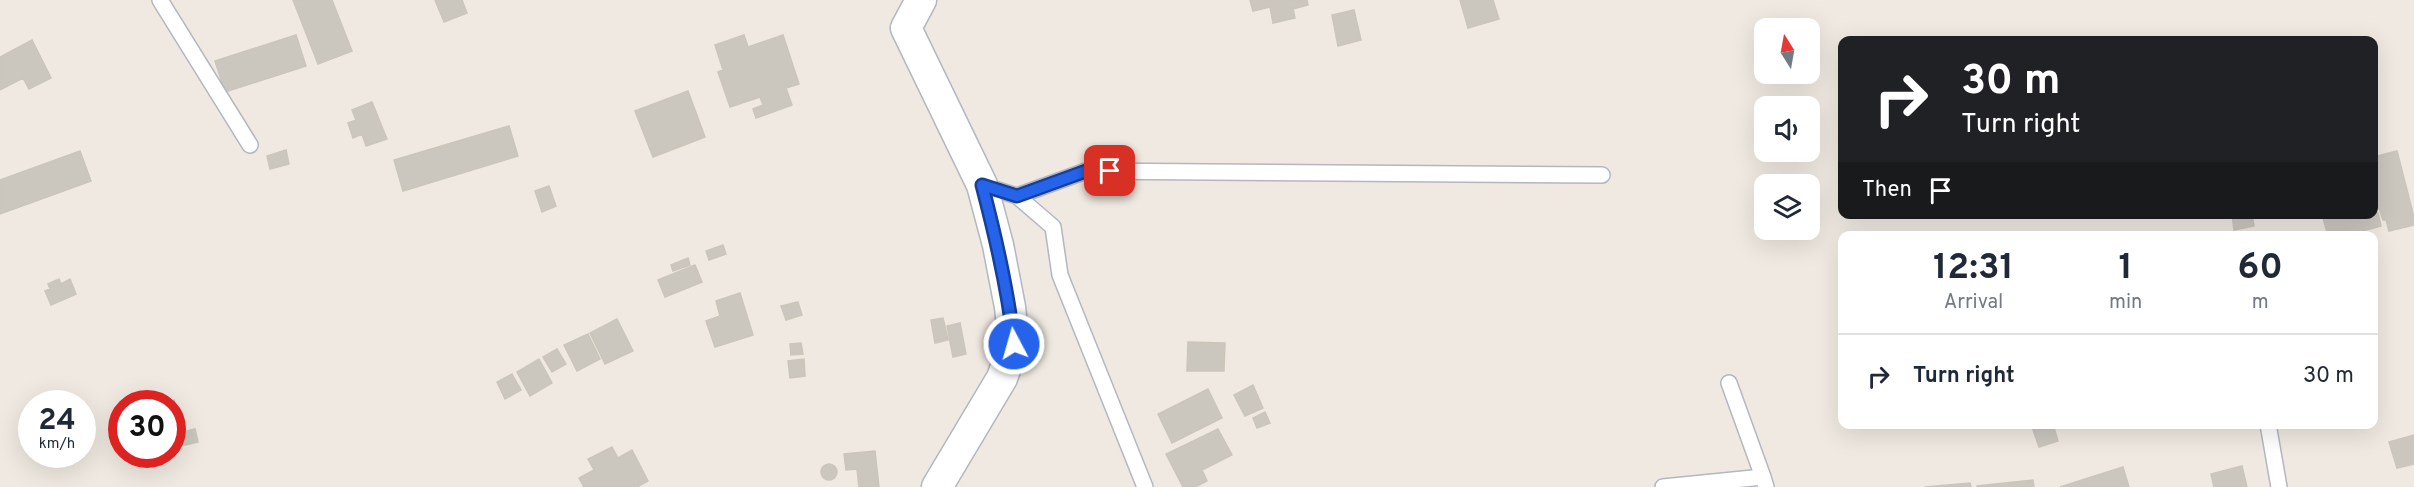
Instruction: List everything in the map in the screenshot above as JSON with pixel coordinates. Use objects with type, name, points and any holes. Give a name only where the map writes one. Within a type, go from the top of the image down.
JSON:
[{"type":"street","points":[[921,0],[906,28],[982,185],[998,245],[1010,307],[1014,344],[1002,378],[937,487]]},
{"type":"lane","points":[[160,0],[250,145]]},
{"type":"lane","points":[[1017,196],[1086,171],[1602,175]]},
{"type":"lane","points":[[982,185],[1017,196],[1053,227],[1060,275],[1145,487]]},
{"type":"lane","points":[[1663,487],[1765,482],[1729,383]]},
{"type":"lane","points":[[2269,429],[2279,487]]},
{"type":"building","points":[[293,0],[332,0],[352,51],[318,64]]},
{"type":"building","points":[[435,0],[462,0],[467,13],[444,22]]},
{"type":"building","points":[[1250,0],[1307,0],[1308,5],[1293,9],[1295,18],[1273,23],[1270,7],[1253,11]]},
{"type":"building","points":[[1460,0],[1493,0],[1499,19],[1468,28]]},
{"type":"building","points":[[1354,10],[1361,40],[1338,46],[1332,15]]},
{"type":"building","points":[[296,35],[306,66],[225,92],[215,61]]},
{"type":"building","points":[[744,35],[748,47],[783,35],[799,84],[786,88],[792,105],[756,118],[753,109],[763,105],[760,97],[730,107],[718,72],[723,70],[715,45]]},
{"type":"building","points":[[32,40],[51,78],[29,89],[23,78],[0,90],[0,57]]},
{"type":"building","points":[[688,91],[705,137],[653,157],[635,111]]},
{"type":"building","points":[[372,102],[387,139],[366,146],[362,134],[353,138],[348,123],[356,120],[352,110]]},
{"type":"building","points":[[509,126],[518,156],[403,191],[394,160]]},
{"type":"building","points":[[286,150],[289,164],[270,169],[267,156]]},
{"type":"building","points":[[80,151],[91,181],[0,214],[0,180]]},
{"type":"building","points":[[2397,151],[2414,225],[2389,231],[2386,220],[2383,220],[2378,208],[2378,156]]},
{"type":"building","points":[[549,186],[556,206],[542,212],[535,191]]},
{"type":"building","points":[[2378,213],[2381,226],[2363,231],[2327,231],[2323,219],[2378,219]]},
{"type":"building","points":[[2233,219],[2253,219],[2254,226],[2234,230]]},
{"type":"building","points":[[723,245],[726,254],[709,260],[706,251]]},
{"type":"building","points":[[688,258],[690,265],[673,271],[671,265]]},
{"type":"building","points":[[695,265],[702,282],[665,297],[658,280]]},
{"type":"building","points":[[59,279],[61,284],[70,279],[76,294],[51,305],[45,291],[50,289],[48,284]]},
{"type":"building","points":[[740,293],[753,335],[715,347],[706,321],[720,316],[716,301]]},
{"type":"building","points":[[798,302],[802,315],[786,320],[781,306]]},
{"type":"building","points":[[943,318],[948,340],[935,343],[931,320]]},
{"type":"building","points":[[617,319],[633,351],[605,364],[590,333]]},
{"type":"building","points":[[960,323],[966,354],[953,357],[947,326]]},
{"type":"building","points":[[588,334],[600,359],[577,371],[564,345]]},
{"type":"building","points":[[1188,342],[1225,343],[1224,371],[1187,371]]},
{"type":"building","points":[[801,343],[803,354],[791,355],[790,344]]},
{"type":"building","points":[[557,349],[566,364],[552,372],[543,357]]},
{"type":"building","points":[[539,359],[552,383],[530,396],[517,372]]},
{"type":"building","points":[[804,359],[805,376],[790,378],[788,361]]},
{"type":"building","points":[[512,374],[521,390],[505,399],[497,382]]},
{"type":"building","points":[[1253,385],[1263,408],[1245,416],[1234,395]]},
{"type":"building","points":[[1208,389],[1222,418],[1172,443],[1158,414]]},
{"type":"building","points":[[1265,412],[1270,423],[1257,428],[1253,418]]},
{"type":"building","points":[[195,429],[198,442],[186,445],[186,431]]},
{"type":"building","points":[[1218,429],[1232,455],[1202,470],[1207,481],[1195,487],[1183,487],[1166,454]]},
{"type":"building","points":[[2033,429],[2054,429],[2058,441],[2039,447]]},
{"type":"building","points":[[2414,435],[2414,464],[2397,468],[2389,442]]},
{"type":"building","points":[[612,447],[618,458],[632,450],[648,481],[637,487],[584,487],[579,478],[594,470],[588,459]]},
{"type":"building","points":[[875,451],[879,487],[859,487],[857,469],[846,470],[844,454]]},
{"type":"building","points":[[829,464],[835,466],[837,472],[835,478],[829,480],[823,478],[821,472],[823,466]]},
{"type":"building","points":[[2242,466],[2247,487],[2214,487],[2211,474]]},
{"type":"building","points":[[2123,467],[2129,487],[2060,487]]},
{"type":"building","points":[[2033,480],[2034,487],[1977,487],[1977,486]]},
{"type":"building","points":[[1970,483],[1971,487],[1925,487]]},
{"type":"route","points":[[1014,344],[1010,307],[998,245],[982,185],[1017,196],[1086,171],[1110,171]]}]
